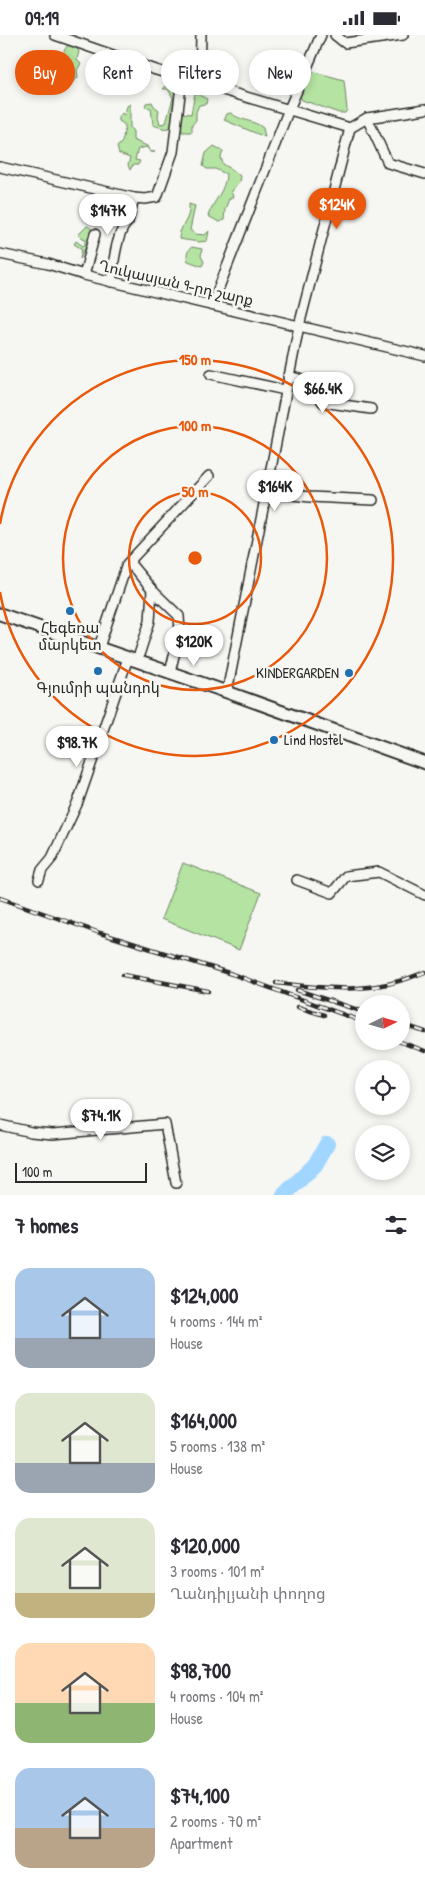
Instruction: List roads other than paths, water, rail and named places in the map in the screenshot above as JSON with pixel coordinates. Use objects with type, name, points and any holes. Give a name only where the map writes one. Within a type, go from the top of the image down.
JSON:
[{"type":"main road","points":[[0,614],[99,647],[425,763]]},
{"type":"street","points":[[55,35],[161,71]]},
{"type":"street","points":[[200,35],[200,50]]},
{"type":"street","points":[[212,305],[289,109],[321,35]]},
{"type":"street","points":[[335,35],[345,43],[404,35]]},
{"type":"street","points":[[239,94],[350,128],[368,118],[425,109]]},
{"type":"street","points":[[0,167],[134,198],[157,197],[173,152],[180,95]]},
{"type":"street","points":[[368,118],[388,163],[425,174]]},
{"type":"street","points":[[227,692],[285,390],[299,326],[350,128]]},
{"type":"street","points":[[111,282],[120,236],[124,225],[128,222],[134,198]]},
{"type":"street","points":[[84,275],[95,234]]},
{"type":"street","name":"Ղուկասյան 9-րդ շարք","points":[[0,254],[425,356]]},
{"type":"street","points":[[211,374],[285,390]]},
{"type":"street","points":[[288,377],[301,378],[310,382],[323,402],[371,409]]},
{"type":"street","points":[[99,647],[128,562],[209,476]]},
{"type":"street","points":[[266,492],[310,497],[373,500]]},
{"type":"street","points":[[128,562],[152,590],[179,616],[180,632],[170,672]]},
{"type":"street","points":[[39,880],[42,869],[52,858],[78,802],[150,621],[152,590]]},
{"type":"street","points":[[298,880],[332,893],[346,876],[380,872],[425,895]]},
{"type":"street","points":[[0,1125],[31,1132],[53,1134],[164,1125],[166,1126],[176,1183]]},
{"type":"waterway","points":[[284,1195],[315,1165],[327,1144]]},
{"type":"railway","points":[[0,898],[100,933],[232,974],[355,1019]]},
{"type":"railway","points":[[276,983],[334,988],[369,987],[387,984],[425,972]]},
{"type":"railway","points":[[123,975],[208,991]]},
{"type":"railway","points":[[297,990],[355,1009]]},
{"type":"railway","points":[[298,1007],[324,1015]]},
{"type":"railway","points":[[410,1027],[425,1032]]},
{"type":"railway","points":[[410,1045],[425,1051]]},
{"type":"place","name":"Հեգեռա մարկետ","points":[[70,611]]},
{"type":"place","name":"Գյումրի պանդոկ","points":[[98,671]]},
{"type":"place","name":"KINDERGARDEN","points":[[349,673]]},
{"type":"place","name":"Lind Hostel","points":[[274,740]]}]
